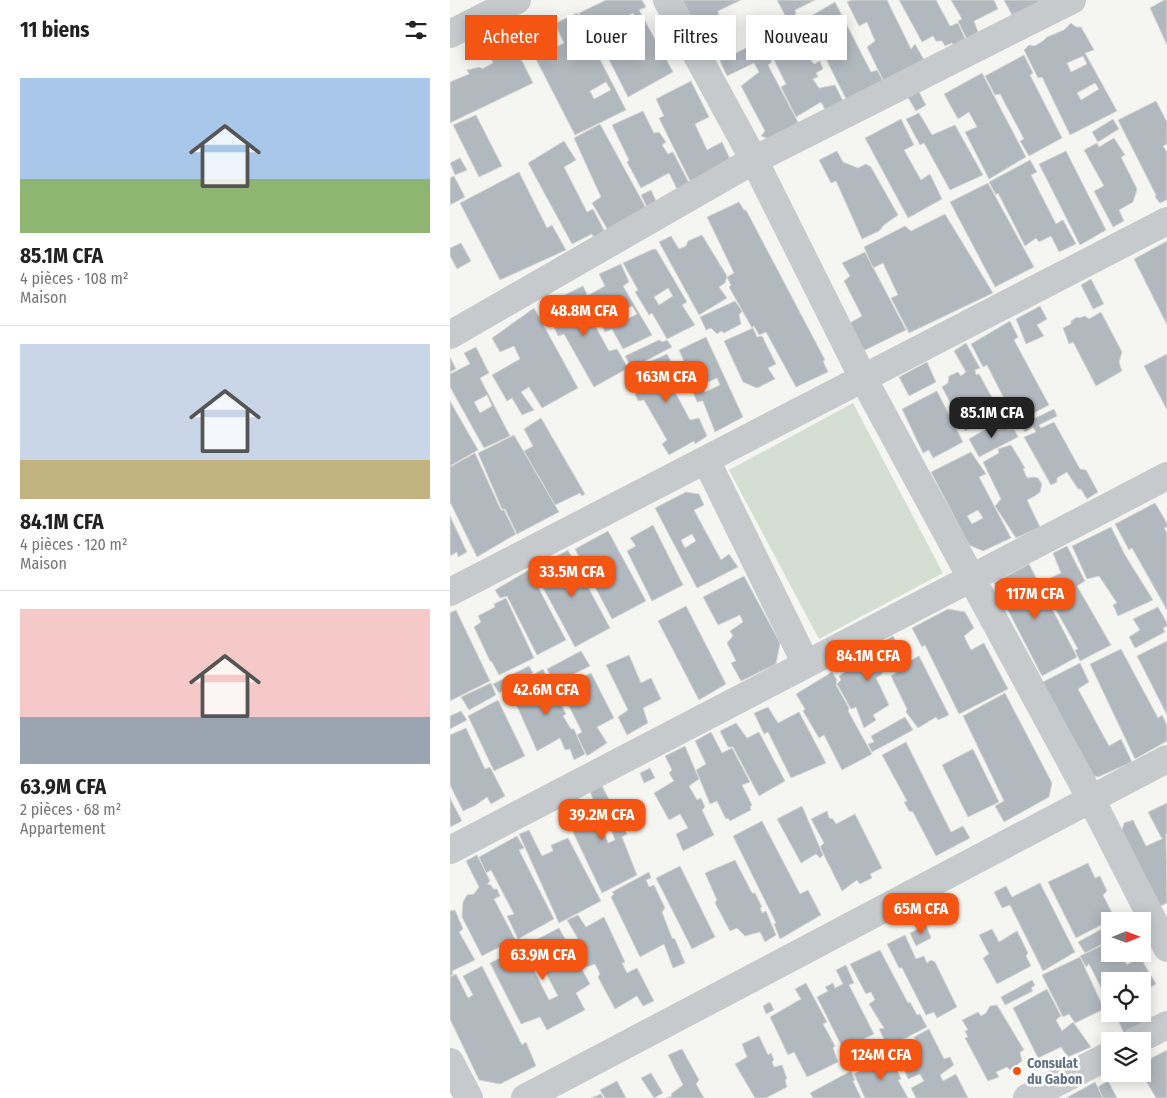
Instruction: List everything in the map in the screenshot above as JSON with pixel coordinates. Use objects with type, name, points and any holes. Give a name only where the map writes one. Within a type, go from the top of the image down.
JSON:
[{"type":"street","points":[[450,34],[517,0]]},
{"type":"street","points":[[667,0],[754,160],[862,378],[1091,799],[1167,948]]},
{"type":"street","points":[[450,335],[754,160],[1072,0]]},
{"type":"street","points":[[450,592],[1167,220]]},
{"type":"street","points":[[706,460],[806,664]]},
{"type":"street","points":[[450,850],[1167,476]]},
{"type":"street","points":[[524,1098],[1167,759]]},
{"type":"street","points":[[1151,1033],[1167,1025]]},
{"type":"street","points":[[1027,1098],[1101,1060]]},
{"type":"street","points":[[450,1062],[469,1098]]},
{"type":"shaded area","points":[[853,403],[943,573],[819,639],[729,470]]},
{"type":"building","points":[[606,0],[642,0],[646,7],[639,10],[642,15],[634,15],[633,13],[629,15],[580,15],[579,13]]},
{"type":"building","points":[[681,0],[741,0],[718,11],[719,15],[688,15]]},
{"type":"building","points":[[777,0],[815,0],[795,10],[796,14],[794,15],[785,15]]},
{"type":"building","points":[[851,0],[887,0],[911,49],[915,44],[927,65],[886,86],[867,47],[875,41],[867,22],[859,26],[847,2]]},
{"type":"building","points":[[899,0],[936,0],[950,26],[958,23],[966,41],[956,48],[952,43],[945,46],[942,41],[936,41],[933,36],[922,42]]},
{"type":"building","points":[[951,0],[994,0],[998,9],[974,21],[980,37],[968,42],[958,21],[962,19]]},
{"type":"building","points":[[1004,0],[1044,0],[1014,19]]},
{"type":"building","points":[[1167,0],[1167,45],[1150,8]]},
{"type":"building","points":[[835,2],[842,15],[813,15]]},
{"type":"building","points":[[567,18],[567,60],[600,60],[626,110],[575,135],[536,60],[557,60],[557,46],[564,43],[557,28],[557,23]],"holes":[[[606,82],[611,90],[594,99],[590,91]]]},
{"type":"building","points":[[645,21],[655,39],[655,60],[666,60],[673,72],[628,97],[609,60],[645,60]]},
{"type":"building","points":[[1071,23],[1076,27],[1081,27],[1094,50],[1085,53],[1117,111],[1070,135],[1042,77],[1038,78],[1024,50],[1029,45],[1035,46],[1047,37],[1064,30]],"holes":[[[1083,56],[1087,64],[1071,72],[1067,63]],[[1095,83],[1099,89],[1081,100],[1077,93]]]},
{"type":"building","points":[[847,25],[871,72],[877,70],[886,87],[849,105],[826,60],[847,60]]},
{"type":"building","points":[[746,48],[746,60],[771,60],[772,62],[768,65],[800,126],[777,142],[761,136],[765,131],[741,86],[759,72],[754,63],[727,76],[720,61],[736,60],[736,53]]},
{"type":"building","points":[[1024,55],[1033,73],[1030,75],[1062,138],[1029,156],[1020,141],[1024,139],[1000,94],[995,95],[985,76]]},
{"type":"building","points":[[492,60],[522,60],[533,83],[450,123],[450,82],[469,74],[467,70],[480,67],[482,69],[493,63]]},
{"type":"building","points":[[774,60],[811,60],[814,64],[820,61],[823,69],[816,73],[818,77],[813,79],[819,88],[835,85],[845,105],[827,113],[821,102],[796,117],[781,87],[786,84]]},
{"type":"building","points":[[982,73],[1026,157],[989,179],[965,132],[977,127],[969,112],[958,119],[944,94]]},
{"type":"building","points":[[691,81],[709,117],[695,124],[707,150],[722,142],[730,159],[692,185],[659,118],[664,116],[656,99]]},
{"type":"building","points":[[914,83],[926,105],[916,111],[903,89]]},
{"type":"building","points":[[1156,101],[1167,122],[1167,144],[1163,146],[1167,152],[1167,200],[1160,203],[1155,197],[1156,195],[1118,120]]},
{"type":"building","points":[[643,111],[654,133],[659,132],[666,142],[662,145],[668,154],[673,152],[690,185],[678,191],[669,173],[641,188],[627,162],[629,160],[612,125]]},
{"type":"building","points":[[919,113],[932,135],[955,125],[983,175],[950,190],[924,143],[920,145],[906,119]]},
{"type":"building","points":[[476,115],[502,166],[479,177],[453,125]]},
{"type":"building","points":[[901,119],[914,145],[904,150],[921,180],[930,174],[942,199],[908,218],[865,138]]},
{"type":"building","points":[[1113,119],[1119,129],[1098,142],[1092,132]]},
{"type":"building","points":[[600,124],[647,210],[609,232],[592,203],[601,197],[574,138]]},
{"type":"building","points":[[1114,138],[1125,155],[1121,157],[1137,189],[1133,202],[1119,210],[1124,221],[1113,227],[1094,191],[1104,186],[1084,150],[1097,143],[1099,147]]},
{"type":"building","points":[[564,141],[576,160],[564,167],[587,212],[593,209],[605,232],[594,238],[592,234],[572,244],[528,163]]},
{"type":"building","points":[[837,151],[843,162],[858,168],[866,164],[871,167],[898,215],[879,231],[862,239],[836,181],[831,183],[819,160]]},
{"type":"building","points":[[1066,151],[1106,230],[1080,245],[1039,164]]},
{"type":"building","points":[[460,158],[467,170],[455,175],[450,163]]},
{"type":"building","points":[[1030,160],[1037,172],[1031,175],[1056,224],[1063,220],[1076,244],[1059,252],[1051,236],[1039,242],[1036,238],[1025,246],[998,193],[996,195],[989,182]]},
{"type":"building","points":[[519,172],[547,228],[552,225],[566,250],[500,280],[460,203]]},
{"type":"building","points":[[454,176],[465,197],[450,205],[450,178]]},
{"type":"building","points":[[988,183],[1034,267],[995,287],[950,202]]},
{"type":"building","points":[[651,190],[657,203],[647,207],[641,195]]},
{"type":"building","points":[[739,202],[744,210],[746,210],[825,360],[823,361],[828,372],[796,387],[766,332],[759,335],[754,326],[752,328],[729,287],[731,285],[727,277],[734,273],[707,217]]},
{"type":"building","points":[[945,214],[993,293],[909,333],[891,298],[898,295],[883,263],[873,268],[864,247],[905,226],[911,231]]},
{"type":"building","points":[[702,235],[727,276],[725,283],[719,287],[727,298],[699,315],[659,242],[671,236],[679,249],[686,246],[688,241]]},
{"type":"building","points":[[1167,241],[1167,325],[1134,259]]},
{"type":"building","points":[[461,243],[471,261],[457,269],[450,256],[450,248]]},
{"type":"building","points":[[656,249],[687,302],[682,305],[695,325],[667,339],[652,313],[649,315],[635,292],[638,290],[623,263]],"holes":[[[668,288],[673,296],[659,305],[654,297]]]},
{"type":"building","points":[[865,252],[906,330],[863,351],[848,324],[862,316],[844,281],[850,276],[842,263]]},
{"type":"building","points":[[621,264],[629,282],[623,286],[652,335],[623,349],[612,329],[605,332],[587,296],[605,286],[599,274]],"holes":[[[632,306],[637,314],[624,321],[619,313]]]},
{"type":"building","points":[[1091,279],[1104,304],[1093,309],[1081,285]]},
{"type":"building","points":[[583,286],[587,294],[584,298],[587,303],[584,306],[609,351],[617,349],[628,368],[594,387],[564,334],[558,336],[544,305]]},
{"type":"building","points":[[735,301],[742,311],[739,315],[741,324],[724,333],[721,331],[717,334],[711,328],[706,330],[700,317]]},
{"type":"building","points":[[1040,306],[1047,319],[1037,325],[1044,336],[1026,344],[1016,319]]},
{"type":"building","points":[[534,308],[578,388],[542,408],[529,387],[521,392],[534,410],[522,415],[512,398],[507,401],[492,375],[520,359],[514,346],[500,352],[492,338]]},
{"type":"building","points":[[1101,312],[1122,352],[1119,362],[1122,371],[1096,386],[1073,342],[1069,344],[1063,328],[1071,324],[1071,321],[1077,317],[1085,316],[1089,319]]},
{"type":"building","points":[[1010,321],[1018,337],[1014,340],[1049,405],[1016,422],[987,365],[983,367],[971,344]]},
{"type":"building","points":[[753,328],[757,337],[762,336],[776,364],[768,368],[775,379],[757,388],[743,382],[724,341]]},
{"type":"building","points":[[706,337],[743,417],[715,432],[703,401],[697,402],[690,384],[693,382],[679,350]],"holes":[[[717,378],[720,385],[705,392],[701,385]]]},
{"type":"building","points":[[659,340],[663,342],[667,340],[672,347],[632,368],[625,356]]},
{"type":"building","points":[[966,343],[980,368],[975,370],[976,375],[979,374],[1000,412],[965,431],[942,387],[948,383],[949,376],[958,372],[961,376],[966,372],[954,351]]},
{"type":"building","points":[[476,347],[489,373],[480,378],[510,436],[484,448],[450,387],[450,374],[470,364],[464,353]],"holes":[[[487,395],[492,406],[480,413],[474,402]]]},
{"type":"building","points":[[667,354],[684,386],[675,392],[690,420],[699,418],[707,436],[695,444],[694,441],[669,455],[662,444],[667,440],[644,400],[638,401],[635,394],[640,391],[637,386],[632,387],[625,373]]},
{"type":"building","points":[[1167,354],[1167,410],[1144,366]]},
{"type":"building","points":[[450,357],[456,369],[450,372]]},
{"type":"building","points":[[927,362],[936,382],[909,396],[899,377]]},
{"type":"building","points":[[937,391],[963,442],[933,458],[929,450],[923,453],[902,409]]},
{"type":"building","points":[[450,401],[478,450],[450,466]]},
{"type":"building","points":[[1054,409],[1057,416],[1039,425],[1041,428],[1054,422],[1080,469],[1086,470],[1098,492],[1087,499],[1067,472],[1057,478],[1057,482],[1051,485],[1024,437],[1036,432],[1033,427],[1025,432],[1021,425]]},
{"type":"building","points":[[541,418],[585,494],[582,496],[580,493],[555,505],[524,451],[533,446],[524,429]]},
{"type":"building","points":[[996,423],[999,426],[1005,424],[1008,430],[1014,429],[1018,437],[979,457],[969,439]]},
{"type":"building","points":[[514,435],[559,512],[517,534],[505,509],[502,509],[478,453]]},
{"type":"building","points":[[1011,445],[1025,468],[1023,469],[1027,478],[1038,478],[1042,484],[1040,492],[1027,500],[1040,527],[1016,538],[995,506],[1001,499],[983,462],[999,453],[998,449]]},
{"type":"building","points":[[971,452],[986,474],[979,477],[1011,538],[983,551],[969,545],[931,472]],"holes":[[[978,510],[983,518],[972,524],[967,516]]]},
{"type":"building","points":[[475,453],[501,510],[504,510],[516,534],[477,557],[450,502],[450,467]]},
{"type":"building","points":[[686,492],[699,494],[704,505],[694,510],[721,560],[729,554],[738,567],[697,588],[655,508]],"holes":[[[692,534],[696,541],[685,548],[681,540]]]},
{"type":"building","points":[[1155,503],[1167,523],[1167,527],[1164,528],[1167,533],[1167,610],[1132,548],[1129,550],[1115,524]]},
{"type":"building","points":[[450,516],[467,552],[458,557],[457,552],[450,556]]},
{"type":"building","points":[[653,525],[683,585],[652,601],[627,551],[636,546],[630,538]]},
{"type":"building","points":[[1111,527],[1125,555],[1153,600],[1118,616],[1113,605],[1117,603],[1099,576],[1087,579],[1072,546]]},
{"type":"building","points":[[608,531],[646,601],[612,619],[575,549]]},
{"type":"building","points":[[1067,546],[1085,581],[1077,586],[1111,645],[1080,661],[1075,650],[1078,649],[1047,594],[1050,591],[1044,581],[1061,573],[1053,553]]},
{"type":"building","points":[[568,550],[610,628],[575,647],[533,569]]},
{"type":"building","points":[[1029,564],[1077,657],[1042,676],[994,583]]},
{"type":"building","points":[[529,570],[566,640],[537,655],[507,596],[500,598],[495,590]]},
{"type":"building","points":[[744,576],[780,643],[776,664],[741,681],[731,663],[736,661],[727,643],[733,636],[730,631],[743,622],[740,615],[718,625],[703,597]]},
{"type":"building","points":[[506,598],[534,658],[499,675],[490,661],[474,627],[481,622],[478,616],[495,607],[494,604]]},
{"type":"building","points":[[686,606],[726,684],[699,700],[658,621]]},
{"type":"building","points":[[1158,607],[1167,623],[1167,626],[1163,628],[1165,632],[1135,648],[1129,637],[1140,630],[1133,619]]},
{"type":"building","points":[[948,609],[965,612],[974,628],[964,636],[971,650],[984,643],[1008,689],[959,714],[925,645],[922,647],[912,628]]},
{"type":"building","points":[[456,610],[490,681],[450,701],[450,613]]},
{"type":"building","points":[[893,636],[899,647],[890,652],[897,663],[882,671],[882,674],[876,678],[889,705],[873,715],[876,720],[864,728],[856,707],[851,709],[837,684],[841,680],[839,676],[859,663],[857,661],[872,653],[870,649]]},
{"type":"building","points":[[1167,641],[1167,715],[1137,656]]},
{"type":"building","points":[[1121,649],[1158,718],[1162,715],[1167,725],[1167,741],[1135,759],[1090,664]]},
{"type":"building","points":[[581,651],[590,666],[554,684],[547,669]]},
{"type":"building","points":[[629,655],[641,683],[651,678],[661,699],[643,708],[648,723],[627,735],[618,717],[628,710],[606,665]]},
{"type":"building","points":[[919,656],[949,715],[938,720],[936,717],[918,728],[906,712],[907,709],[891,676],[902,669],[900,666]]},
{"type":"building","points":[[1080,663],[1089,682],[1078,689],[1109,746],[1121,739],[1132,762],[1098,777],[1083,773],[1035,686]]},
{"type":"building","points":[[529,666],[533,673],[499,693],[493,684]]},
{"type":"building","points":[[543,669],[552,689],[556,689],[561,700],[559,701],[566,714],[563,716],[571,729],[574,729],[585,754],[574,760],[570,749],[565,750],[560,738],[537,751],[513,697],[533,683],[531,676]]},
{"type":"building","points":[[832,672],[837,680],[836,685],[849,708],[848,711],[872,754],[842,770],[824,735],[819,738],[803,711],[805,709],[796,694]]},
{"type":"building","points":[[591,673],[614,718],[597,727],[607,743],[587,756],[577,735],[582,732],[560,688]]},
{"type":"building","points":[[491,683],[496,695],[469,710],[461,697]]},
{"type":"building","points":[[1005,693],[1052,783],[1049,797],[1004,822],[995,806],[1004,801],[963,716]]},
{"type":"building","points":[[498,700],[525,756],[494,771],[468,716]]},
{"type":"building","points":[[768,707],[778,723],[799,712],[826,763],[791,778],[768,732],[764,734],[754,713]]},
{"type":"building","points":[[461,711],[467,720],[450,729],[450,716]]},
{"type":"building","points":[[905,717],[913,730],[872,752],[868,744],[874,742],[871,736]]},
{"type":"building","points":[[736,723],[747,738],[759,732],[785,781],[759,796],[733,747],[728,747],[720,731]]},
{"type":"building","points":[[466,728],[485,769],[490,767],[505,796],[491,804],[487,797],[463,811],[450,785],[450,735]]},
{"type":"building","points":[[711,732],[722,753],[732,748],[750,782],[742,785],[752,805],[750,807],[751,810],[730,821],[728,818],[726,819],[717,801],[710,804],[696,770],[706,764],[695,741]]},
{"type":"building","points":[[906,742],[951,832],[963,826],[970,838],[936,856],[913,812],[909,811],[904,802],[907,801],[882,755]]},
{"type":"building","points":[[685,746],[699,779],[689,786],[697,800],[701,798],[705,807],[702,810],[714,835],[683,851],[676,834],[688,828],[680,814],[669,820],[654,793],[674,781],[669,773],[672,770],[665,756]]},
{"type":"building","points":[[973,749],[999,802],[968,817],[942,765]]},
{"type":"building","points":[[650,768],[655,778],[644,783],[640,773]]},
{"type":"building","points":[[602,786],[627,834],[622,837],[637,875],[602,893],[560,805],[572,800],[584,820],[598,814],[590,791]],"holes":[[[608,821],[615,840],[608,843],[601,824]]]},
{"type":"building","points":[[450,798],[462,821],[450,827]]},
{"type":"building","points":[[1167,803],[1167,903],[1152,910],[1120,837],[1124,823],[1133,820],[1146,846],[1162,839],[1148,812]]},
{"type":"building","points":[[802,806],[823,855],[820,858],[816,854],[801,863],[777,819]]},
{"type":"building","points":[[827,811],[829,818],[833,819],[836,824],[855,814],[882,868],[870,874],[872,878],[860,884],[857,880],[842,891],[820,847],[824,843],[811,819]]},
{"type":"building","points":[[762,821],[800,894],[808,890],[821,915],[780,939],[774,924],[776,923],[733,836]]},
{"type":"building","points":[[529,830],[542,856],[553,851],[551,845],[568,838],[601,901],[559,923],[519,834]]},
{"type":"building","points":[[517,836],[524,848],[519,850],[554,919],[518,939],[507,916],[514,914],[491,870],[486,873],[479,857]]},
{"type":"building","points":[[477,855],[490,881],[487,884],[491,885],[493,889],[497,889],[500,896],[494,899],[515,939],[482,956],[462,917],[463,902],[467,895],[474,894],[479,887],[466,861]]},
{"type":"building","points":[[735,860],[752,893],[755,893],[762,907],[760,908],[762,913],[766,911],[776,935],[765,942],[760,932],[745,936],[737,928],[730,931],[715,903],[717,900],[705,873]]},
{"type":"building","points":[[1088,863],[1095,878],[1100,876],[1107,891],[1103,895],[1112,912],[1101,912],[1101,925],[1076,938],[1048,882]]},
{"type":"building","points":[[680,866],[715,937],[692,949],[656,878]]},
{"type":"building","points":[[649,872],[651,878],[646,880],[649,887],[654,885],[665,908],[662,912],[672,938],[675,939],[685,963],[673,968],[664,944],[640,957],[611,897],[614,894],[612,892]]},
{"type":"building","points":[[1040,883],[1075,952],[1043,971],[1010,905],[1002,908],[994,892],[1006,886],[1012,897]]},
{"type":"building","points":[[455,910],[463,929],[459,932],[475,960],[452,971],[453,974],[450,976],[450,911]]},
{"type":"building","points":[[578,915],[586,927],[604,917],[625,962],[622,963],[627,973],[637,968],[654,1001],[643,1006],[637,996],[615,1009],[598,977],[600,974],[595,964],[586,967],[575,945],[580,942],[567,920]]},
{"type":"building","points":[[926,925],[931,938],[916,946],[910,933]]},
{"type":"building","points":[[559,928],[590,984],[576,993],[585,1010],[547,1030],[540,1017],[521,1024],[490,963],[522,947],[549,1000],[558,996],[530,943]]},
{"type":"building","points":[[992,929],[999,942],[1017,931],[1028,953],[1026,956],[1031,966],[997,984],[983,958],[989,954],[979,935]]},
{"type":"building","points":[[1101,929],[1101,945],[1085,953],[1078,942]]},
{"type":"building","points":[[905,935],[916,959],[924,956],[927,963],[931,960],[935,962],[957,1007],[937,1018],[934,1012],[926,1015],[902,968],[899,968],[887,944]]},
{"type":"building","points":[[1101,946],[1101,962],[1125,962],[1127,965],[1132,962],[1143,962],[1149,972],[1101,972],[1101,987],[1089,964],[1086,967],[1080,956]]},
{"type":"building","points":[[880,950],[908,1003],[910,1002],[917,1015],[920,1014],[927,1027],[888,1047],[879,1029],[884,1028],[869,1004],[875,1000],[871,992],[866,994],[850,964]]},
{"type":"building","points":[[1080,957],[1101,1002],[1101,1010],[1075,1023],[1069,1014],[1063,1017],[1042,975]]},
{"type":"building","points":[[846,965],[854,983],[849,985],[874,1034],[843,1049],[817,997],[828,991],[825,987],[833,983],[835,988],[843,984],[836,970]]},
{"type":"building","points":[[482,966],[522,1045],[526,1042],[536,1066],[500,1084],[479,1080],[450,1019],[450,977],[456,974],[468,998],[473,995],[463,976]]},
{"type":"building","points":[[1151,976],[1156,984],[1151,987]]},
{"type":"building","points":[[1032,980],[1035,985],[1031,988],[1033,991],[1005,1005],[1001,997]]},
{"type":"building","points":[[806,983],[827,1022],[823,1024],[835,1046],[833,1048],[838,1062],[807,1077],[794,1052],[788,1055],[770,1017],[801,999],[795,989]]},
{"type":"building","points":[[1047,989],[1061,1016],[1056,1020],[1062,1031],[1073,1022],[1091,1047],[1068,1057],[1061,1047],[1038,1058],[1013,1008]]},
{"type":"building","points":[[770,1002],[774,1010],[766,1014],[763,1006]]},
{"type":"building","points":[[997,1005],[1024,1050],[1020,1052],[1022,1061],[1010,1070],[1007,1067],[996,1072],[999,1077],[988,1081],[965,1038],[968,1037],[965,1031],[968,1030],[962,1020],[978,1012],[981,1016],[986,1013],[990,1006]]},
{"type":"building","points":[[1119,1022],[1146,1022],[1126,1032],[1124,1032]]},
{"type":"building","points":[[929,1029],[944,1059],[950,1057],[954,1065],[940,1075],[943,1081],[956,1074],[968,1098],[916,1098],[911,1088],[924,1081],[920,1074],[908,1079],[897,1052],[917,1042],[914,1037]]},
{"type":"building","points":[[759,1036],[768,1055],[771,1053],[774,1067],[782,1065],[787,1079],[785,1080],[787,1087],[766,1098],[755,1098],[735,1064],[747,1057],[742,1044]]},
{"type":"building","points":[[879,1040],[886,1053],[872,1060],[865,1047]]},
{"type":"building","points":[[682,1049],[699,1080],[696,1084],[704,1098],[666,1098],[672,1096],[671,1094],[683,1085],[668,1055]]},
{"type":"building","points":[[1167,1050],[1167,1098],[1156,1098],[1147,1082],[1151,1082],[1151,1058]]},
{"type":"building","points":[[887,1057],[890,1063],[894,1063],[901,1079],[898,1080],[908,1098],[865,1098],[854,1074]]},
{"type":"building","points":[[851,1071],[855,1080],[853,1081],[861,1098],[813,1098],[810,1093]]},
{"type":"building","points":[[651,1073],[663,1093],[654,1098],[641,1078]]},
{"type":"building","points":[[617,1081],[626,1098],[605,1098],[600,1090]]},
{"type":"building","points":[[1095,1082],[1103,1098],[1066,1098]]},
{"type":"building","points":[[1109,1082],[1117,1098],[1103,1098],[1098,1087]]},
{"type":"building","points":[[601,1094],[603,1098],[591,1098]]},
{"type":"place","name":"Consulat du Gabon","points":[[1017,1071]]}]
